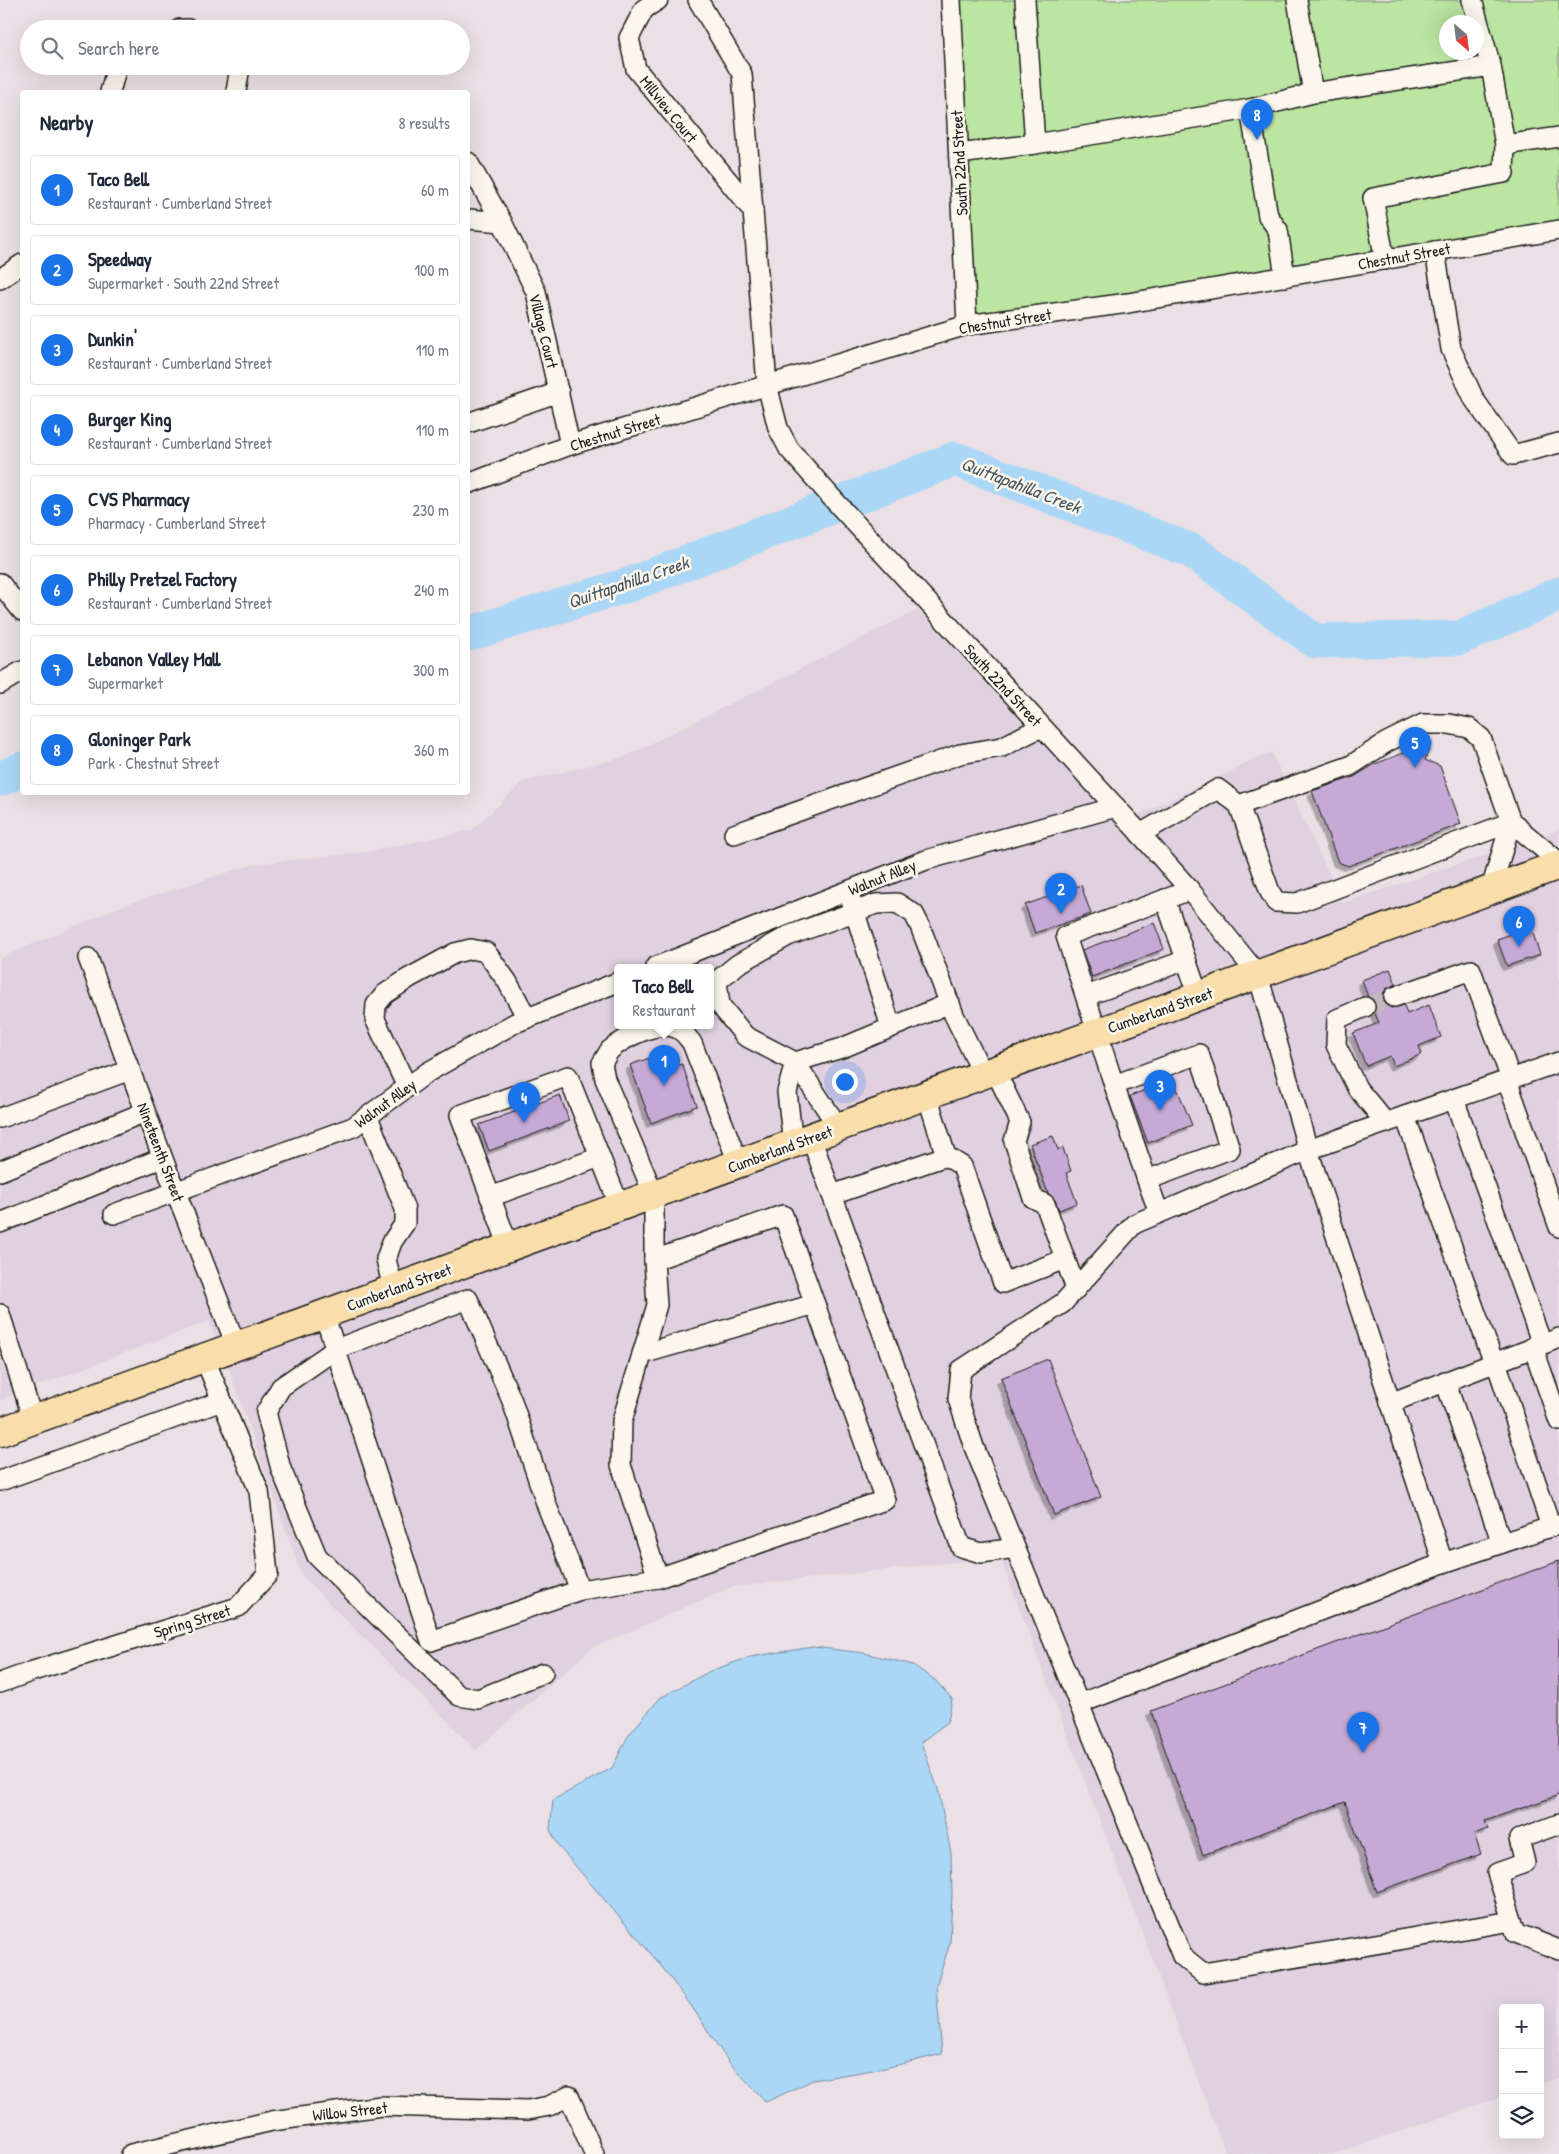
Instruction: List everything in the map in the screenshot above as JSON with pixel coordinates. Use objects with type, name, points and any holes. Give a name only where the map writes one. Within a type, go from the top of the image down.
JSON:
[{"type":"highway","name":"Cumberland Street","points":[[0,1432],[236,1345],[802,1142],[1491,889],[1558,868]]},
{"type":"street","name":"Millview Court","points":[[658,0],[644,9],[630,38],[636,70],[753,211]]},
{"type":"street","points":[[698,0],[742,74],[767,385]]},
{"type":"street","name":"South 22nd Street","points":[[952,0],[967,325]]},
{"type":"street","points":[[1025,0],[1035,144]]},
{"type":"street","points":[[1297,0],[1314,93]]},
{"type":"street","points":[[1385,260],[1373,198],[1504,173],[1505,145],[1490,66],[1472,0]]},
{"type":"street","points":[[959,154],[1035,144],[1250,109],[1314,93],[1490,66]]},
{"type":"street","points":[[111,90],[115,75]]},
{"type":"street","points":[[236,90],[239,75]]},
{"type":"street","points":[[1250,109],[1268,216],[1278,230],[1285,276]]},
{"type":"street","points":[[1505,145],[1559,137]]},
{"type":"street","name":"Village Court","points":[[470,166],[502,222],[536,292],[570,445]]},
{"type":"street","points":[[470,219],[502,222]]},
{"type":"street","name":"Chestnut Street","points":[[470,483],[570,445],[967,325],[1128,303],[1559,230]]},
{"type":"street","points":[[1435,251],[1451,349],[1474,399],[1513,455],[1559,443]]},
{"type":"street","points":[[0,279],[20,265]]},
{"type":"street","name":"South 22nd Street","points":[[767,385],[778,428],[789,449],[849,517],[1116,807],[1190,890],[1258,975]]},
{"type":"street","points":[[470,422],[559,392]]},
{"type":"street","points":[[0,583],[20,608]]},
{"type":"street","points":[[0,684],[20,672]]},
{"type":"street","points":[[1238,805],[1350,766],[1387,742],[1424,724],[1449,724],[1470,728],[1481,738],[1511,822],[1558,868]]},
{"type":"street","points":[[734,834],[960,754],[1002,747],[1041,727]]},
{"type":"street","points":[[1140,834],[1218,789],[1238,805],[1270,892],[1276,902],[1297,904],[1511,822]]},
{"type":"street","name":"Walnut Alley","points":[[663,964],[926,860],[1116,807]]},
{"type":"street","points":[[1491,889],[1511,822]]},
{"type":"street","points":[[1159,1213],[1146,1180],[1066,936],[1190,890]]},
{"type":"street","points":[[848,891],[891,1027]]},
{"type":"street","points":[[1165,899],[1199,997]]},
{"type":"street","points":[[839,1128],[795,1062],[745,1036],[720,1005],[718,981],[738,964],[788,936],[876,904],[897,903],[914,914],[950,1003],[1020,1122],[1014,1141],[1033,1198],[1046,1204],[1076,1289]]},
{"type":"street","points":[[408,1088],[375,1019],[376,1005],[385,994],[429,966],[455,953],[471,949],[486,952],[508,981],[528,1018]]},
{"type":"street","name":"Nineteenth Street","points":[[88,958],[162,1158],[236,1345]]},
{"type":"street","points":[[1086,996],[1186,960]]},
{"type":"street","points":[[1394,997],[1471,970],[1559,1227]]},
{"type":"street","points":[[1258,975],[1308,1150],[1442,1563]]},
{"type":"street","name":"Walnut Alley","points":[[114,1214],[353,1127],[428,1072],[515,1023],[614,984]]},
{"type":"street","points":[[795,1062],[842,1048],[950,1003]]},
{"type":"street","points":[[1365,1007],[1337,1018],[1336,1045],[1357,1088],[1386,1123]]},
{"type":"street","points":[[649,1029],[622,1042],[609,1051],[602,1064],[614,1102],[654,1195],[654,1260],[657,1305],[622,1421],[621,1465],[658,1578]]},
{"type":"street","points":[[678,1029],[692,1043],[739,1164]]},
{"type":"street","points":[[1114,1084],[1199,1054],[1230,1149],[1146,1180]]},
{"type":"street","points":[[795,1062],[787,1092],[802,1142],[832,1195],[961,1547],[981,1553],[1015,1548]]},
{"type":"street","points":[[1512,1921],[1203,1973],[1182,1956],[974,1447],[958,1399],[961,1370],[1063,1303],[1134,1224],[1308,1150],[1509,1080],[1558,1067]]},
{"type":"street","points":[[0,1118],[130,1070]]},
{"type":"street","points":[[509,1247],[460,1115],[487,1105],[568,1076],[620,1207]]},
{"type":"street","points":[[927,1095],[946,1156],[962,1166],[1003,1283],[1065,1259]]},
{"type":"street","points":[[1454,1099],[1545,1343],[1559,1421]]},
{"type":"street","points":[[0,1171],[145,1112]]},
{"type":"street","points":[[1079,1704],[1442,1563],[1555,1525],[1405,1116]]},
{"type":"street","points":[[368,1117],[405,1209],[405,1223],[392,1242],[386,1259],[394,1289]]},
{"type":"street","points":[[832,1195],[946,1156]]},
{"type":"street","points":[[490,1197],[600,1157]]},
{"type":"street","points":[[0,1223],[162,1158]]},
{"type":"street","points":[[411,1650],[431,1641],[580,1590],[658,1578],[885,1500],[783,1214],[654,1260]]},
{"type":"street","points":[[543,1673],[478,1699],[459,1696],[316,1556],[281,1469],[266,1412],[281,1387],[336,1349],[468,1299],[512,1401],[547,1506],[580,1590]]},
{"type":"street","points":[[642,1354],[815,1304]]},
{"type":"street","points":[[0,1314],[33,1420]]},
{"type":"street","points":[[324,1314],[431,1641]]},
{"type":"street","points":[[1390,1403],[1545,1343]]},
{"type":"street","name":"Spring Street","points":[[0,1683],[238,1607],[268,1574],[258,1491],[204,1357]]},
{"type":"street","points":[[1445,1382],[1502,1543]]},
{"type":"street","points":[[0,1482],[222,1401]]},
{"type":"street","points":[[1559,1824],[1519,1839],[1525,1863],[1497,1873],[1516,1933],[1559,1950]]},
{"type":"street","name":"Willow Street","points":[[131,2154],[272,2121],[382,2106],[528,2110],[549,2106],[569,2096],[594,2154]]},
{"type":"shaded area","points":[[918,610],[1118,825],[1271,752],[1343,903],[1559,830],[1559,2078],[1544,2083],[1544,2004],[1499,2004],[1499,2098],[1333,2154],[1226,2154],[1000,1557],[732,1587],[592,1648],[476,1750],[302,1576],[229,1369],[209,1321],[0,1400],[0,958],[127,904],[255,864],[367,852],[472,830],[523,782],[624,757]]},
{"type":"green space","points":[[946,0],[1559,0],[1559,227],[967,325]]},
{"type":"water","points":[[813,1647],[864,1653],[913,1665],[935,1680],[952,1699],[948,1722],[921,1742],[938,1789],[951,1853],[950,1943],[936,1986],[942,2054],[885,2068],[813,2080],[766,2102],[728,2061],[690,2004],[658,1962],[560,1848],[550,1830],[553,1800],[612,1768],[628,1736],[660,1698],[710,1671],[750,1657]]},
{"type":"building","points":[[1432,742],[1425,760],[1440,766],[1461,824],[1348,866],[1338,862],[1312,791],[1354,777],[1375,764]]},
{"type":"building","points":[[1081,885],[1091,914],[1035,933],[1025,905]]},
{"type":"building","points":[[1154,923],[1164,949],[1092,977],[1082,950]]},
{"type":"building","points":[[1531,927],[1540,955],[1507,966],[1497,939]]},
{"type":"building","points":[[1390,969],[1396,984],[1386,989],[1383,994],[1386,1005],[1392,1008],[1404,1005],[1407,1014],[1429,1005],[1441,1037],[1419,1046],[1422,1054],[1394,1066],[1390,1056],[1366,1066],[1353,1033],[1379,1023],[1375,1013],[1375,1003],[1368,997],[1362,980]]},
{"type":"building","points":[[669,1051],[675,1066],[682,1064],[697,1106],[651,1123],[630,1065]]},
{"type":"building","points":[[1173,1079],[1192,1125],[1148,1143],[1130,1096]]},
{"type":"building","points":[[560,1095],[569,1121],[489,1151],[479,1125]]},
{"type":"building","points":[[1053,1136],[1058,1150],[1063,1148],[1071,1171],[1066,1173],[1077,1203],[1059,1210],[1055,1200],[1048,1193],[1030,1144]]},
{"type":"building","points":[[1048,1359],[1101,1497],[1054,1515],[1001,1378]]},
{"type":"building","points":[[1559,1561],[1559,1795],[1485,1821],[1488,1829],[1474,1834],[1481,1854],[1377,1892],[1345,1802],[1203,1855],[1151,1711]]},
{"type":"waterway","name":"Quittapahilla Creek","points":[[470,633],[631,584],[955,459],[1192,551],[1315,641],[1459,638],[1559,594]]},
{"type":"waterway","name":"Quittapahilla Creek","points":[[0,779],[20,770]]},
{"type":"tunnel","points":[[1365,1007],[1394,997]]},
{"type":"place","name":"Gloninger Park","points":[[1257,140]]},
{"type":"place","name":"CVS Pharmacy","points":[[1415,768]]},
{"type":"place","name":"Speedway","points":[[1061,914]]},
{"type":"place","name":"Philly Pretzel Factory","points":[[1519,947]]},
{"type":"place","name":"Taco Bell","points":[[664,1086]]},
{"type":"place","name":"Dunkin'","points":[[1160,1111]]},
{"type":"place","name":"Burger King","points":[[524,1123]]},
{"type":"place","name":"Lebanon Valley Mall","points":[[1363,1753]]}]
